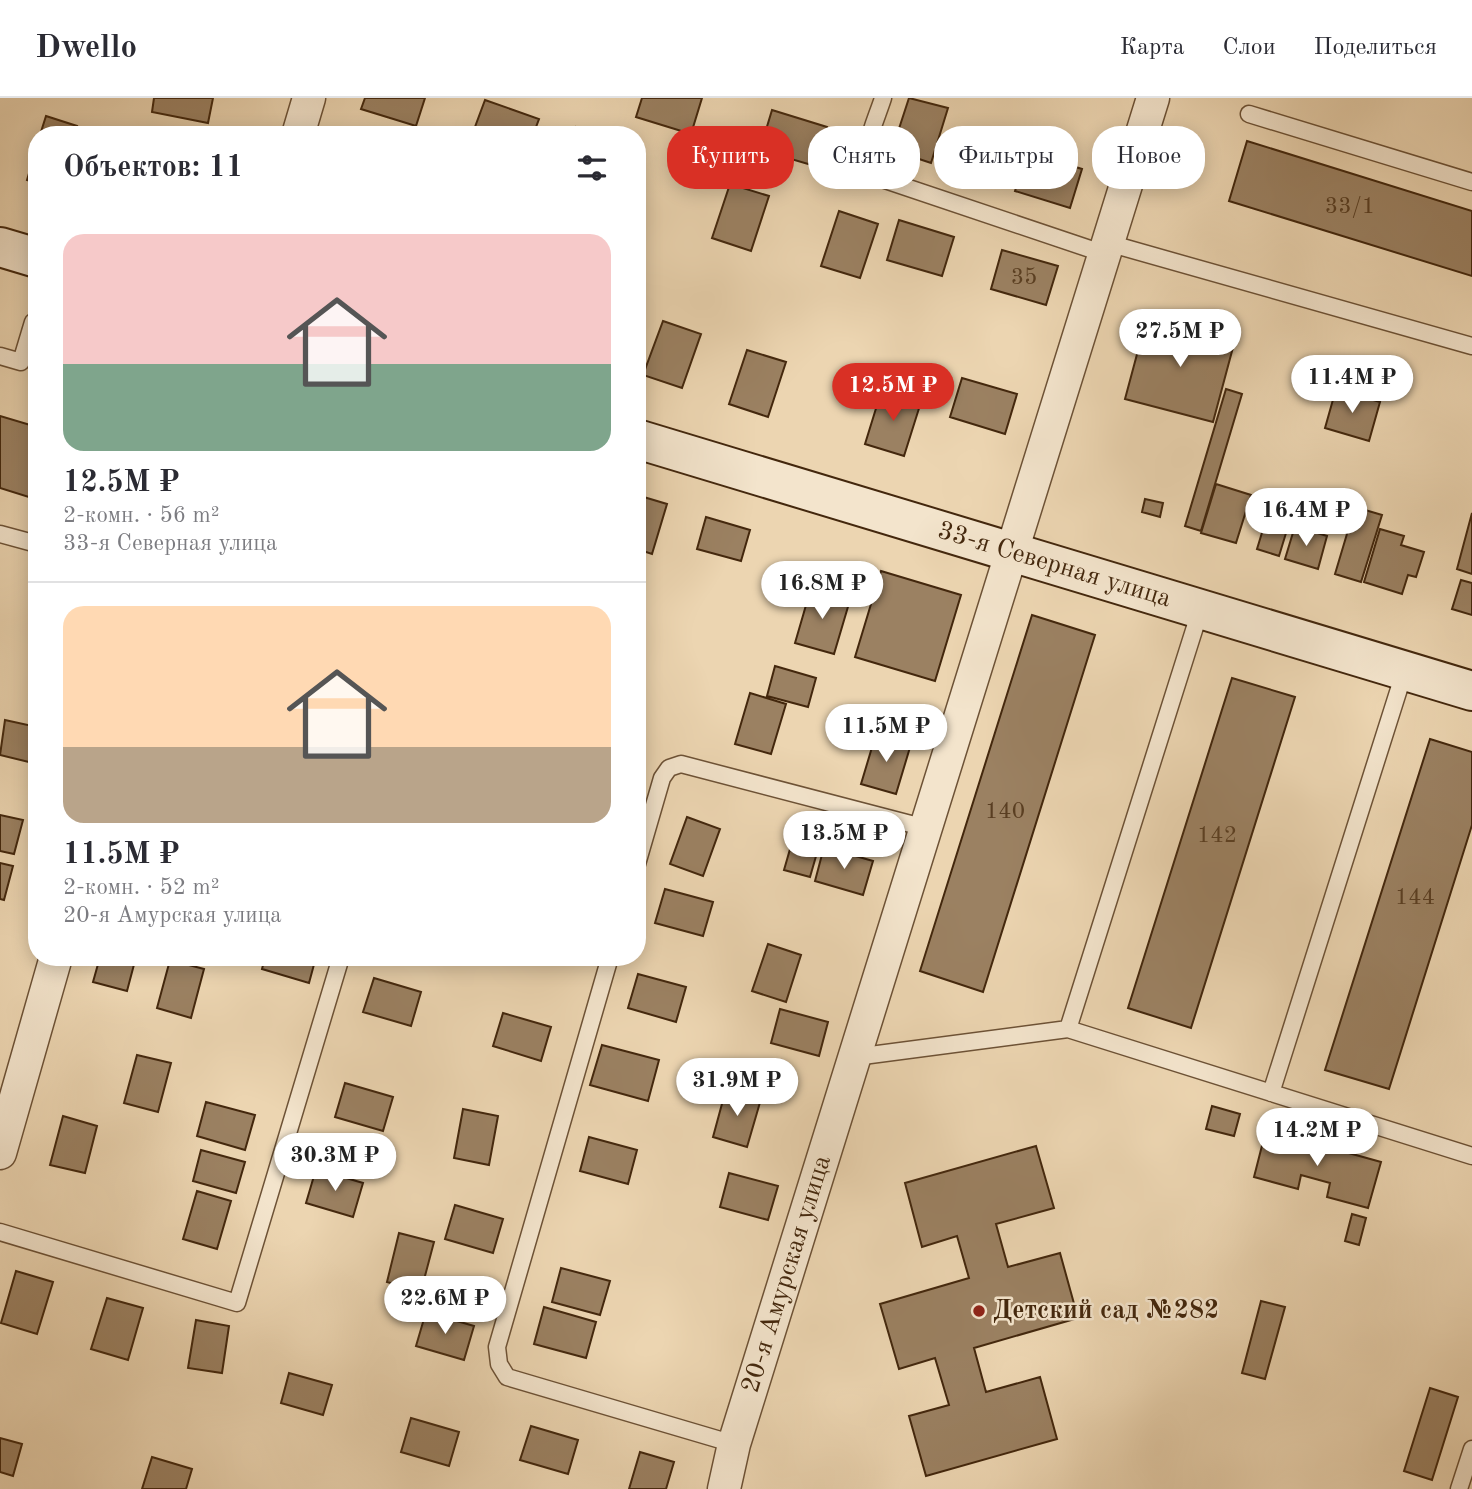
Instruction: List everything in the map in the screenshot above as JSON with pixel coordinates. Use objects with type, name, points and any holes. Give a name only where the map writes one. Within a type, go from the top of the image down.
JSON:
[{"type":"street","points":[[301,126],[309,98]]},
{"type":"street","name":"20-я Амурская улица","points":[[724,1489],[734,1444],[1153,98]]},
{"type":"street","points":[[0,247],[28,255]]},
{"type":"street","name":"33-я Северная улица","points":[[646,442],[1472,691]]},
{"type":"street","points":[[0,1153],[53,966]]},
{"type":"lane","points":[[883,98],[865,157],[866,168],[873,176],[1107,248],[1472,346]]},
{"type":"lane","points":[[1249,114],[1472,183]]},
{"type":"lane","points":[[0,356],[21,362],[28,339]]},
{"type":"lane","points":[[0,534],[28,542]]},
{"type":"lane","points":[[1068,1029],[1201,608]]},
{"type":"lane","points":[[1271,1093],[1405,670]]},
{"type":"lane","points":[[646,833],[662,778],[669,768],[681,764],[926,828]]},
{"type":"lane","points":[[0,1233],[237,1303],[338,966]]},
{"type":"lane","points":[[607,966],[497,1347],[499,1364],[507,1377],[734,1444]]},
{"type":"lane","points":[[855,1057],[1068,1029],[1472,1156]]},
{"type":"lane","points":[[1459,1489],[1472,1449]]},
{"type":"building","points":[[154,98],[213,98],[208,123],[152,112]]},
{"type":"building","points":[[365,98],[425,98],[416,126],[361,109]]},
{"type":"building","points":[[642,98],[702,98],[693,126],[667,127],[636,117]]},
{"type":"building","points":[[909,98],[948,108],[942,126],[934,126],[934,153],[931,163],[920,159],[920,126],[900,126]]},
{"type":"building","points":[[485,100],[539,119],[536,126],[475,126]]},
{"type":"building","points":[[772,110],[824,126],[808,126],[808,164],[794,160],[794,126],[767,126]]},
{"type":"building","points":[[46,116],[77,126],[43,126]]},
{"type":"building","points":[[1247,141],[1472,211],[1472,276],[1229,201]]},
{"type":"building","points":[[728,189],[746,189],[769,196],[751,251],[712,238]]},
{"type":"building","points":[[1016,189],[1076,189],[1070,208]]},
{"type":"building","points":[[839,211],[878,224],[860,278],[821,266]]},
{"type":"building","points":[[899,220],[954,237],[942,276],[887,260]]},
{"type":"building","points":[[1002,250],[1058,266],[1046,305],[991,289]]},
{"type":"building","points":[[1147,317],[1235,340],[1213,422],[1125,399]]},
{"type":"building","points":[[663,321],[701,334],[682,388],[646,376],[646,367]]},
{"type":"building","points":[[747,350],[786,362],[768,417],[729,404]]},
{"type":"building","points":[[962,378],[1017,394],[1005,434],[950,417]]},
{"type":"building","points":[[882,389],[921,402],[904,456],[865,444]]},
{"type":"building","points":[[1226,389],[1242,394],[1201,531],[1185,526]]},
{"type":"building","points":[[1336,389],[1380,402],[1369,441],[1325,428]]},
{"type":"building","points":[[0,416],[28,424],[28,497],[0,488]]},
{"type":"building","points":[[1216,484],[1251,495],[1236,543],[1201,533]]},
{"type":"building","points":[[646,498],[667,504],[652,554],[646,552]]},
{"type":"building","points":[[1145,499],[1163,503],[1160,517],[1142,512]]},
{"type":"building","points":[[1355,507],[1382,515],[1361,582],[1335,574]]},
{"type":"building","points":[[1268,513],[1290,520],[1279,556],[1257,549]]},
{"type":"building","points":[[1472,513],[1472,574],[1457,569]]},
{"type":"building","points":[[706,517],[750,530],[741,561],[697,549]]},
{"type":"building","points":[[1295,526],[1327,536],[1318,569],[1285,559]]},
{"type":"building","points":[[1380,529],[1404,536],[1401,545],[1424,552],[1416,577],[1408,575],[1402,594],[1364,582]]},
{"type":"building","points":[[881,571],[961,595],[935,681],[855,657]]},
{"type":"building","points":[[1461,580],[1472,583],[1472,615],[1452,609]]},
{"type":"building","points":[[811,588],[850,600],[834,654],[795,643]]},
{"type":"building","points":[[1032,615],[1095,635],[983,992],[920,971]]},
{"type":"building","points":[[775,666],[816,678],[808,707],[767,696]]},
{"type":"building","points":[[1232,678],[1295,697],[1191,1028],[1128,1008]]},
{"type":"building","points":[[750,693],[786,704],[771,754],[735,744]]},
{"type":"building","points":[[5,720],[28,725],[28,762],[0,755]]},
{"type":"building","points":[[876,734],[911,744],[896,794],[861,784]]},
{"type":"building","points":[[1430,739],[1472,752],[1472,825],[1389,1089],[1325,1070]]},
{"type":"building","points":[[0,815],[23,820],[14,854],[0,851]]},
{"type":"building","points":[[687,817],[720,829],[703,876],[670,864]]},
{"type":"building","points":[[799,818],[825,825],[810,877],[784,870]]},
{"type":"building","points":[[824,847],[873,861],[863,895],[815,881]]},
{"type":"building","points":[[0,863],[13,866],[4,900],[0,899]]},
{"type":"building","points":[[665,889],[713,902],[703,936],[655,923]]},
{"type":"building","points":[[768,944],[801,955],[786,1002],[752,991]]},
{"type":"building","points":[[97,966],[134,966],[127,991],[93,982]]},
{"type":"building","points":[[168,966],[204,969],[191,1018],[157,1008]]},
{"type":"building","points":[[263,966],[314,966],[309,983],[262,969]]},
{"type":"building","points":[[638,974],[686,987],[676,1022],[628,1008]]},
{"type":"building","points":[[374,978],[421,992],[411,1026],[363,1012]]},
{"type":"building","points":[[780,1009],[828,1022],[819,1056],[771,1043]]},
{"type":"building","points":[[503,1013],[551,1027],[541,1061],[493,1046]]},
{"type":"building","points":[[602,1045],[659,1060],[648,1101],[590,1085]]},
{"type":"building","points":[[137,1055],[171,1063],[158,1112],[124,1103]]},
{"type":"building","points":[[345,1083],[393,1097],[383,1131],[335,1117]]},
{"type":"building","points":[[726,1089],[761,1099],[747,1147],[713,1137]]},
{"type":"building","points":[[206,1102],[255,1115],[245,1150],[197,1136]]},
{"type":"building","points":[[1212,1106],[1240,1114],[1234,1136],[1206,1129]]},
{"type":"building","points":[[463,1109],[498,1116],[489,1165],[454,1158]]},
{"type":"building","points":[[63,1116],[97,1126],[85,1173],[50,1165]]},
{"type":"building","points":[[1266,1130],[1381,1162],[1368,1208],[1327,1197],[1330,1183],[1301,1175],[1298,1189],[1254,1177]]},
{"type":"building","points":[[589,1137],[637,1150],[628,1184],[580,1171]]},
{"type":"building","name":"Детский сад №282","points":[[1036,1146],[1054,1208],[996,1224],[1008,1267],[1060,1253],[1078,1318],[974,1348],[986,1392],[1040,1377],[1057,1439],[926,1476],[909,1416],[949,1405],[935,1358],[899,1369],[880,1304],[969,1278],[957,1236],[922,1247],[905,1183]]},
{"type":"building","points":[[201,1150],[245,1162],[236,1193],[193,1181]]},
{"type":"building","points":[[316,1169],[363,1183],[353,1217],[306,1203]]},
{"type":"building","points":[[729,1173],[778,1186],[768,1220],[720,1207]]},
{"type":"building","points":[[197,1191],[231,1201],[217,1249],[183,1239]]},
{"type":"building","points":[[455,1205],[503,1219],[493,1253],[445,1239]]},
{"type":"building","points":[[1352,1214],[1366,1218],[1359,1245],[1345,1241]]},
{"type":"building","points":[[399,1233],[434,1242],[421,1291],[387,1282]]},
{"type":"building","points":[[561,1268],[610,1281],[600,1315],[552,1302]]},
{"type":"building","points":[[16,1271],[53,1282],[37,1334],[1,1323]]},
{"type":"building","points":[[107,1298],[143,1308],[128,1360],[91,1349]]},
{"type":"building","points":[[1261,1301],[1285,1307],[1265,1379],[1242,1373]]},
{"type":"building","points":[[544,1307],[596,1322],[586,1358],[534,1344]]},
{"type":"building","points":[[426,1312],[474,1326],[464,1360],[416,1346]]},
{"type":"building","points":[[196,1320],[229,1326],[222,1373],[188,1368]]},
{"type":"building","points":[[289,1373],[332,1385],[323,1415],[281,1403]]},
{"type":"building","points":[[1430,1388],[1458,1397],[1432,1480],[1404,1471]]},
{"type":"building","points":[[411,1418],[459,1432],[449,1466],[401,1452]]},
{"type":"building","points":[[531,1426],[578,1440],[568,1474],[520,1460]]},
{"type":"building","points":[[0,1438],[22,1444],[13,1476],[0,1472]]},
{"type":"building","points":[[640,1452],[674,1462],[666,1489],[629,1489]]},
{"type":"building","points":[[152,1457],[192,1469],[186,1489],[142,1489]]},
{"type":"place","name":"Детский сад №282","points":[[979,1311]]}]
